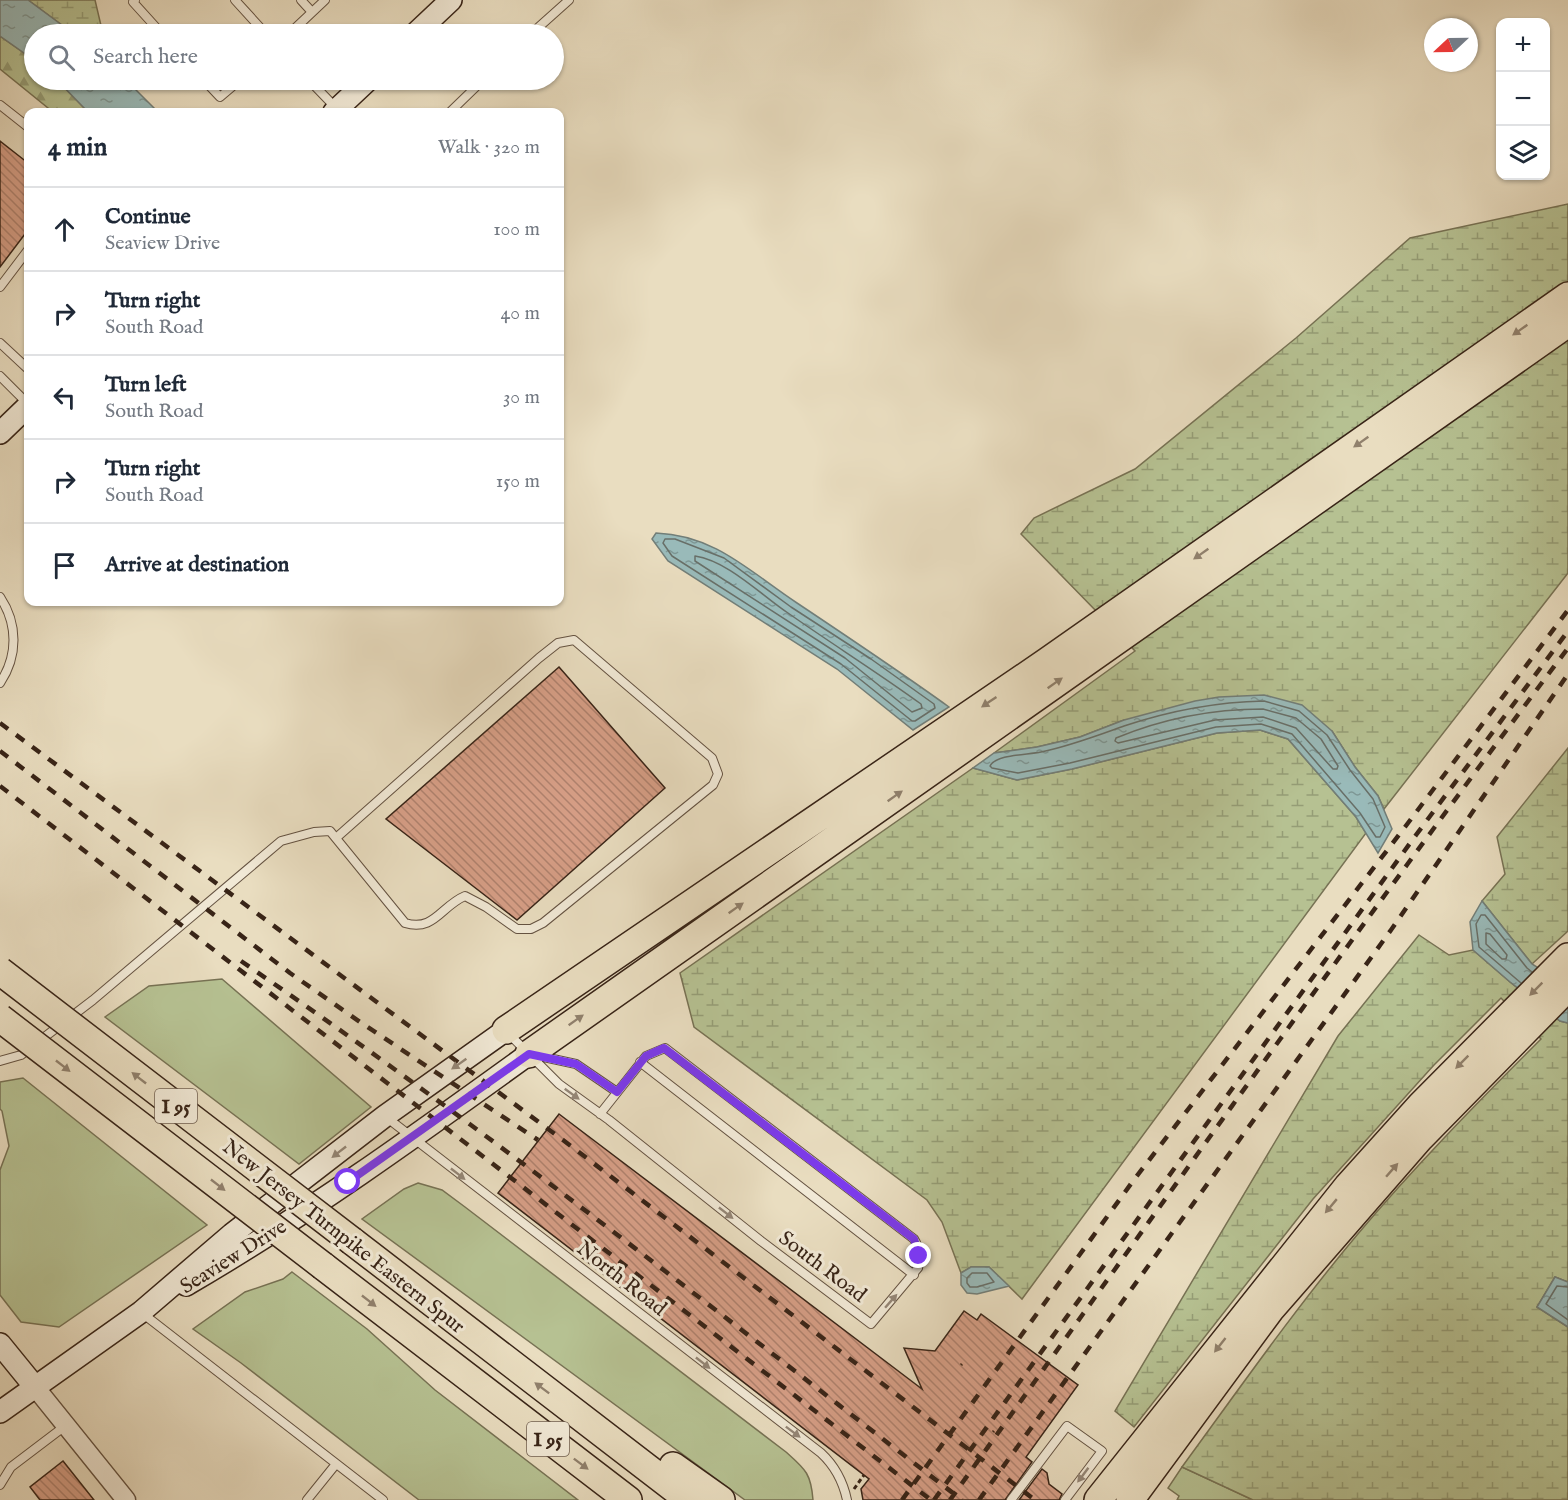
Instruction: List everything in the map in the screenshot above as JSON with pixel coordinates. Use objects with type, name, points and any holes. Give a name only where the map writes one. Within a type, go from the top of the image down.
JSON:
[{"type":"highway","points":[[506,1030],[1048,662],[1568,296]]},
{"type":"highway","points":[[529,1054],[1568,323]]},
{"type":"highway","points":[[1130,1500],[1270,1310],[1420,1138],[1568,957]]},
{"type":"highway","name":"New Jersey Turnpike Eastern Spur","points":[[0,971],[689,1500]]},
{"type":"highway","points":[[1098,1500],[1348,1186],[1428,1097],[1511,1028],[1568,987]]},
{"type":"highway","name":"New Jersey Turnpike Eastern Spur","points":[[0,1018],[628,1500]]},
{"type":"highway","points":[[1142,1500],[1313,1262]]},
{"type":"highway","points":[[570,1409],[651,1450],[721,1500]]},
{"type":"main road","points":[[426,24],[451,0]]},
{"type":"main road","points":[[338,108],[357,90]]},
{"type":"main road","points":[[0,434],[24,409]]},
{"type":"main road","name":"Seaview Drive","points":[[141,1312],[232,1234],[385,1116],[506,1030]]},
{"type":"main road","name":"Seaview Drive","points":[[0,1412],[141,1312],[245,1252],[412,1138],[529,1054]]},
{"type":"main road","points":[[0,1344],[35,1387]]},
{"type":"street","points":[[35,1387],[126,1500]]},
{"type":"lane","points":[[135,0],[133,2],[153,24]]},
{"type":"lane","points":[[235,0],[257,24]]},
{"type":"lane","points":[[301,0],[312,12]]},
{"type":"lane","points":[[299,24],[326,0]]},
{"type":"lane","points":[[542,24],[569,0]]},
{"type":"lane","points":[[213,90],[220,97],[228,90]]},
{"type":"lane","points":[[317,90],[332,108]]},
{"type":"lane","points":[[454,108],[473,90]]},
{"type":"lane","points":[[0,105],[24,124]]},
{"type":"lane","points":[[0,287],[24,255]]},
{"type":"lane","points":[[0,343],[24,365]]},
{"type":"lane","points":[[0,376],[24,401]]},
{"type":"lane","points":[[0,597],[10,618],[14,639],[11,661],[0,683]]},
{"type":"lane","points":[[0,1061],[21,1055],[93,999],[281,841],[314,832],[330,831],[405,923],[415,926],[428,923],[440,915],[447,906],[465,896],[518,929],[531,929],[543,923],[713,785],[718,774],[712,758],[574,640],[558,643],[539,658],[336,838]]},
{"type":"lane","name":"South Road","points":[[506,1030],[559,1084],[871,1324],[914,1275]]},
{"type":"lane","points":[[600,1114],[640,1062],[651,1052],[664,1048],[914,1239],[920,1262],[914,1275],[640,1062]]},
{"type":"lane","points":[[529,1054],[576,1064],[617,1092]]},
{"type":"lane","name":"North Road","points":[[385,1116],[821,1453],[836,1470],[847,1500]]},
{"type":"lane","points":[[141,1312],[383,1500]]},
{"type":"lane","points":[[0,1485],[10,1467],[67,1425]]},
{"type":"lane","points":[[1011,1500],[1067,1426],[1102,1451],[1065,1500]]},
{"type":"lane","points":[[307,1500],[336,1464]]},
{"type":"green space","points":[[28,0],[95,0],[101,24],[60,24]]},
{"type":"green space","points":[[0,36],[24,53],[24,88],[0,69]]},
{"type":"green space","points":[[26,90],[67,90],[84,108],[48,108]]},
{"type":"green space","points":[[1568,204],[1568,573],[1384,809],[1378,796],[1355,767],[1332,731],[1124,720],[1080,737],[1037,747],[994,753],[1135,651],[1021,534],[1034,518],[1135,469],[1296,338],[1410,238]]},
{"type":"green space","points":[[1260,730],[1288,739],[1356,817],[1366,833],[1022,1299],[989,1267],[971,1267],[961,1273],[942,1222],[927,1200],[694,1027],[680,973],[973,768],[1017,780],[1072,769],[1217,733]]},
{"type":"green space","points":[[1568,748],[1568,931],[1532,964],[1482,901],[1505,874],[1497,837]]},
{"type":"green space","points":[[1419,935],[1449,955],[1473,950],[1560,1021],[1568,1023],[1568,1282],[1555,1277],[1537,1307],[1568,1327],[1568,1500],[1253,1500],[1182,1467],[1289,1320],[1357,1235],[1424,1159],[1541,1039],[1501,998],[1434,1065],[1313,1199],[1134,1427],[1115,1411],[1338,1036]]},
{"type":"green space","points":[[222,979],[371,1107],[299,1164],[105,1017],[149,986]]},
{"type":"green space","points":[[23,1078],[207,1225],[59,1327],[21,1322],[0,1295],[0,1170],[9,1146],[0,1109],[0,1082]]},
{"type":"green space","points":[[418,1183],[442,1190],[786,1452],[809,1477],[813,1500],[745,1500],[362,1219],[404,1189]]},
{"type":"green space","points":[[292,1272],[367,1329],[435,1390],[578,1500],[419,1500],[241,1363],[193,1329],[245,1292],[283,1279]]},
{"type":"green space","points":[[1182,1467],[1253,1500],[1177,1500],[1179,1496],[1168,1488]]},
{"type":"water","points":[[0,0],[28,0],[60,24],[24,24],[24,53],[0,36]]},
{"type":"water","points":[[67,90],[136,90],[154,108],[84,108]]},
{"type":"water","points":[[656,533],[696,540],[731,557],[949,707],[913,730],[837,669],[668,561],[652,539]]},
{"type":"water","points":[[1264,695],[1302,705],[1332,731],[1355,767],[1378,796],[1392,829],[1378,853],[1356,817],[1288,739],[1260,730],[1217,733],[1072,769],[1017,780],[973,768],[994,753],[1037,747],[1080,737],[1124,720],[1195,701],[1219,697]]},
{"type":"water","points":[[1482,901],[1532,964],[1568,987],[1568,1023],[1560,1021],[1473,950],[1470,922]]},
{"type":"water","points":[[971,1267],[989,1267],[1009,1286],[977,1294],[967,1293],[961,1285],[961,1273]]},
{"type":"water","points":[[1555,1277],[1568,1282],[1568,1327],[1537,1307]]},
{"type":"building","points":[[0,141],[24,160],[24,235],[0,267]]},
{"type":"building","points":[[559,667],[665,788],[517,920],[386,819]]},
{"type":"building","points":[[559,1114],[922,1389],[904,1348],[935,1351],[964,1311],[977,1320],[981,1314],[1078,1385],[1026,1457],[1032,1462],[1005,1500],[863,1500],[861,1489],[869,1479],[498,1193]]},
{"type":"building","points":[[63,1461],[94,1500],[40,1500],[30,1487]]},
{"type":"building","points":[[1042,1469],[1047,1473],[1049,1484],[1062,1494],[1059,1500],[1019,1500]]},
{"type":"railway","points":[[902,1500],[1133,1181],[1405,827],[1568,610]]},
{"type":"railway","points":[[934,1500],[1416,835],[1568,631]]},
{"type":"railway","points":[[950,1500],[1334,965],[1568,648]]},
{"type":"railway","points":[[979,1500],[1391,930],[1568,674]]},
{"type":"railway","points":[[0,723],[563,1140],[1035,1500]]},
{"type":"railway","points":[[0,751],[290,973],[538,1140]]},
{"type":"railway","points":[[0,786],[931,1500]]},
{"type":"railway","points":[[241,961],[425,1091],[515,1158],[962,1500]]},
{"type":"route","points":[[348,1182],[529,1054],[576,1064],[617,1092],[646,1056],[664,1048],[914,1239],[919,1256]]}]
